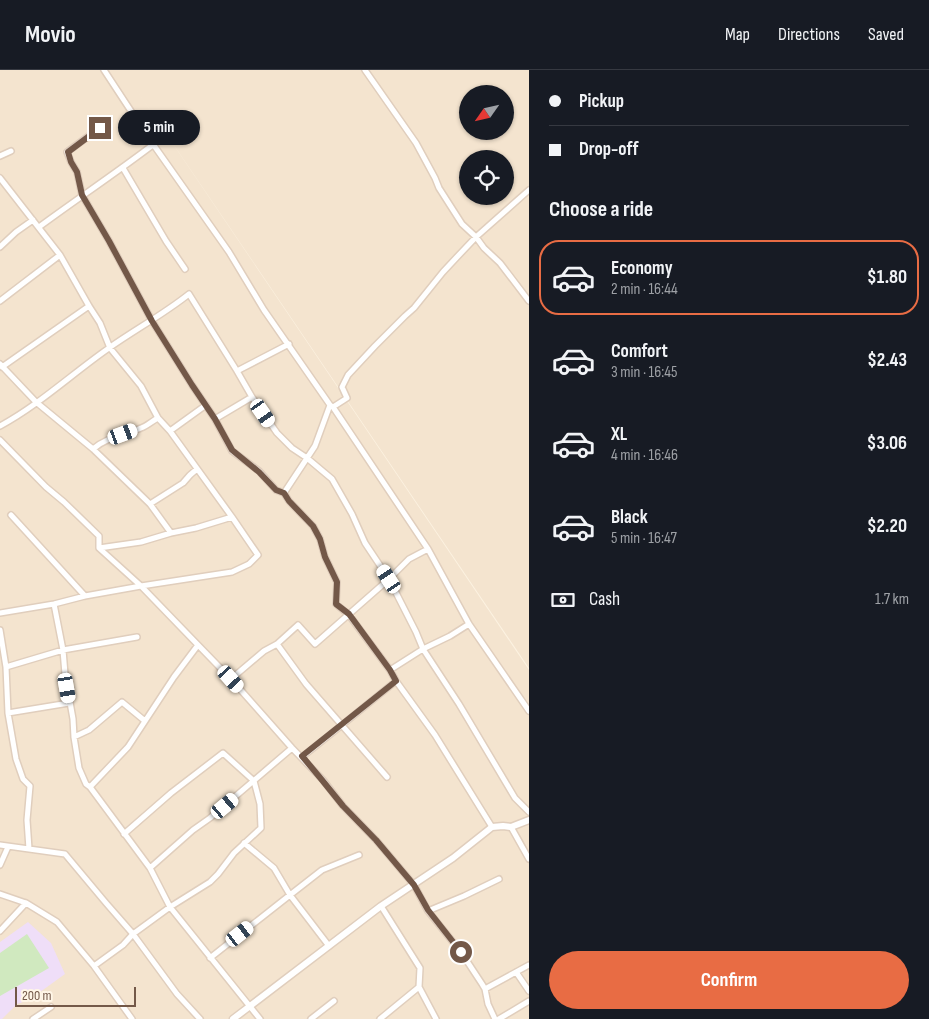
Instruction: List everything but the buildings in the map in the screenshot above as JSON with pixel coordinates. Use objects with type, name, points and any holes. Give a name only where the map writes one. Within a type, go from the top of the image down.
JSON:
[{"type":"street","points":[[104,70],[225,247],[264,310],[332,406],[428,549],[469,624],[529,711]]},
{"type":"street","points":[[365,70],[416,143],[436,178],[439,188],[462,224],[508,272],[529,301]]},
{"type":"street","points":[[109,121],[68,152],[77,172],[82,195],[152,321],[215,419],[232,450],[259,472],[276,490],[284,493],[289,501],[313,526],[337,582],[336,604],[349,614],[390,670],[492,827]]},
{"type":"street","points":[[39,228],[154,144]]},
{"type":"street","points":[[0,156],[11,151]]},
{"type":"street","points":[[122,168],[185,269]]},
{"type":"street","points":[[0,178],[60,255],[100,323],[110,348],[142,386],[158,418],[170,431],[258,555],[249,564],[232,572],[141,586],[0,613]]},
{"type":"street","points":[[284,493],[315,446],[332,406],[346,398],[342,387],[348,375],[414,308],[443,272],[476,237],[529,190]]},
{"type":"street","points":[[0,247],[32,220]]},
{"type":"street","points":[[0,301],[60,255]]},
{"type":"street","points":[[0,426],[19,415],[110,348],[189,294],[252,397],[277,433],[292,448],[332,479],[352,514],[365,543],[389,579],[423,649],[459,704],[515,798],[529,812]]},
{"type":"street","points":[[89,306],[1,366],[36,402],[93,449],[150,504],[171,533]]},
{"type":"street","points":[[237,371],[289,344]]},
{"type":"street","points":[[215,419],[252,397]]},
{"type":"street","points":[[170,431],[206,405]]},
{"type":"street","points":[[93,449],[106,440],[140,428],[158,418]]},
{"type":"street","points":[[0,440],[46,487],[99,536],[99,548],[141,586],[231,679],[292,748],[302,756],[343,806],[376,840],[414,885],[428,910],[461,952],[485,989],[488,1004],[495,1019]]},
{"type":"street","points":[[150,504],[183,483],[197,469]]},
{"type":"street","points":[[11,515],[85,596]]},
{"type":"street","points":[[99,548],[141,542],[232,517]]},
{"type":"street","points":[[231,679],[264,651],[277,644],[298,625],[316,644],[409,559],[428,549]]},
{"type":"street","points":[[54,604],[63,650],[79,768],[86,784],[150,868],[170,907],[260,1019]]},
{"type":"street","points":[[390,670],[423,649],[469,624]]},
{"type":"street","points":[[0,633],[6,667],[8,713],[16,759],[23,779],[30,786],[27,820],[29,849]]},
{"type":"street","points":[[6,667],[63,650],[137,637]]},
{"type":"street","points":[[277,644],[306,684],[387,777]]},
{"type":"street","points":[[90,787],[128,747],[174,677],[198,645]]},
{"type":"street","points":[[302,756],[396,681]]},
{"type":"street","points":[[74,737],[89,730],[122,702],[145,721]]},
{"type":"street","points":[[8,713],[70,703]]},
{"type":"street","points":[[150,868],[292,748]]},
{"type":"street","points":[[94,966],[170,907],[210,882],[234,853],[261,828],[260,804],[254,781],[223,753],[171,792],[124,834]]},
{"type":"street","points":[[233,1019],[381,906],[453,858],[492,827],[511,827],[529,820]]},
{"type":"street","points":[[511,827],[529,859]]},
{"type":"street","points":[[244,843],[274,868],[290,895],[329,946]]},
{"type":"street","points":[[0,846],[65,854],[133,934],[178,994],[200,1019]]},
{"type":"street","points":[[0,865],[8,847]]},
{"type":"street","points":[[210,958],[322,870],[359,855]]},
{"type":"street","points":[[428,910],[464,896],[499,879]]},
{"type":"street","points":[[0,894],[26,903],[56,922],[94,966],[132,1019]]},
{"type":"street","points":[[0,931],[26,903]]},
{"type":"street","points":[[381,906],[420,968],[419,987],[436,1019]]},
{"type":"street","points":[[485,989],[529,965]]},
{"type":"street","points":[[516,972],[529,991]]},
{"type":"street","points":[[380,1019],[419,987]]},
{"type":"street","points":[[311,1019],[334,1000]]},
{"type":"street","points":[[499,1019],[529,1001]]},
{"type":"street","points":[[33,1019],[50,1007]]},
{"type":"shaded area","points":[[0,70],[529,70],[529,668],[127,76],[529,670],[529,1019],[0,1019]]},
{"type":"shaded area","points":[[28,922],[51,943],[65,974],[29,1000],[17,1004],[0,1019],[0,942]]},
{"type":"green space","points":[[27,934],[49,968],[0,996],[0,953]]},
{"type":"route","points":[[100,128],[68,152],[77,172],[82,195],[152,321],[215,419],[232,450],[259,472],[276,490],[284,493],[289,501],[313,526],[337,582],[336,604],[349,614],[396,681],[302,756],[343,806],[376,840],[414,885],[428,910],[461,952]]}]
